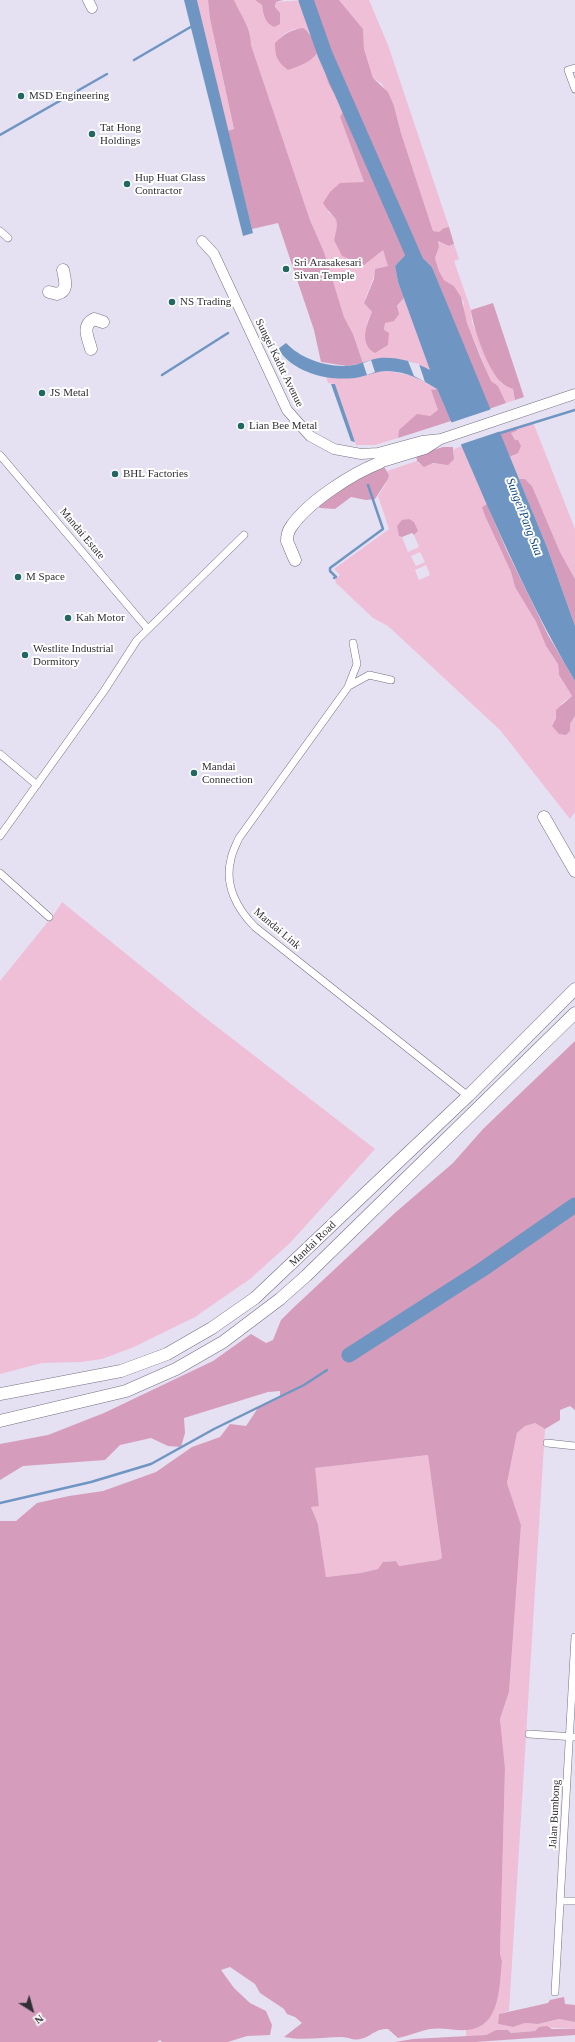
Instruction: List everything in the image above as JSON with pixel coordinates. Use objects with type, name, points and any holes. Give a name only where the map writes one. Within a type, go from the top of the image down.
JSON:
[{"type":"main road","points":[[49,292],[57,294],[64,290],[66,286],[63,270]]},
{"type":"main road","points":[[91,349],[85,328],[87,324],[94,319],[104,322]]},
{"type":"main road","points":[[295,560],[287,541],[291,527],[305,511],[324,496],[356,474],[378,463]]},
{"type":"main road","points":[[544,817],[575,871]]},
{"type":"main road","name":"Mandai Road","points":[[0,1394],[121,1371],[167,1354],[212,1328],[255,1298],[468,1096],[572,991]]},
{"type":"main road","name":"Mandai Road","points":[[0,1421],[126,1391],[176,1369],[223,1342],[280,1299],[575,1013]]},
{"type":"main road","points":[[344,1215],[352,1220],[367,1216]]},
{"type":"street","points":[[575,68],[568,70],[575,89]]},
{"type":"street","points":[[0,231],[8,238]]},
{"type":"street","name":"Sungei Kadut Avenue","points":[[202,241],[214,254],[287,410],[310,436],[334,449],[361,454],[378,453],[422,441],[445,437],[575,394]]},
{"type":"street","name":"Sungei Kadut Avenue","points":[[378,463],[425,449],[445,437]]},
{"type":"street","name":"Mandai Estate","points":[[0,455],[147,628]]},
{"type":"street","points":[[0,836],[147,628],[244,535]]},
{"type":"street","name":"Mandai Link","points":[[353,643],[357,664],[348,687],[239,838],[231,859],[229,876],[232,892],[243,915],[254,927],[468,1096]]},
{"type":"street","name":"Mandai Link","points":[[348,687],[359,679],[369,675],[392,680]]},
{"type":"street","points":[[0,754],[37,785]]},
{"type":"street","points":[[0,873],[49,917]]},
{"type":"street","points":[[547,1443],[575,1446]]},
{"type":"street","name":"Jalan Bumbong","points":[[556,1992],[572,1736],[575,1637]]},
{"type":"street","points":[[529,1734],[572,1736]]},
{"type":"street","points":[[562,1900],[575,1901]]},
{"type":"shaded area","points":[[197,0],[208,0],[210,19],[234,130],[228,131]]},
{"type":"shaded area","points":[[208,0],[234,0],[247,27],[251,39],[251,45],[310,220],[324,252],[344,317],[353,334],[363,363],[347,366],[321,362],[314,330],[278,223],[252,229],[228,131],[234,129],[210,19]]},
{"type":"shaded area","points":[[234,0],[255,0],[262,5],[265,18],[268,23],[274,27],[276,2],[303,0],[308,10],[323,28],[327,39],[325,59],[327,72],[333,89],[342,101],[345,108],[340,117],[364,182],[357,183],[328,212],[337,221],[337,231],[334,240],[383,250],[389,266],[375,269],[364,303],[372,312],[367,322],[366,334],[384,330],[385,323],[404,298],[431,371],[406,361],[389,359],[372,360],[363,363],[353,334],[344,317],[324,252],[310,220],[251,45],[251,39],[247,27]],"holes":[[[294,29],[309,32],[315,43],[317,53],[275,43],[284,34]]]},
{"type":"shaded area","points":[[255,0],[283,0],[276,2],[275,7],[280,13],[280,24],[274,27],[268,23],[264,15],[262,5]]},
{"type":"shaded area","points":[[303,0],[339,0],[363,29],[364,49],[373,78],[388,92],[394,106],[401,133],[433,231],[439,232],[444,228],[449,227],[454,244],[449,246],[438,241],[439,247],[435,258],[439,271],[444,280],[454,286],[461,297],[467,323],[480,356],[491,381],[498,386],[506,403],[489,409],[432,267],[418,253],[410,239],[405,241],[408,252],[395,266],[398,282],[404,298],[397,306],[399,314],[394,321],[385,323],[384,330],[389,333],[388,345],[375,353],[367,345],[365,334],[372,312],[364,303],[374,279],[375,269],[388,266],[383,250],[364,265],[342,256],[334,240],[337,222],[323,203],[330,192],[340,183],[364,182],[340,117],[345,108],[342,101],[331,88],[325,72],[325,60],[328,48],[327,39],[321,26],[305,5]]},
{"type":"shaded area","points":[[339,0],[369,0],[388,45],[449,227],[444,228],[439,233],[433,231],[401,133],[394,106],[382,84],[373,78],[364,49],[363,29]]},
{"type":"shaded area","points":[[303,28],[313,39],[317,53],[308,62],[288,70],[277,58],[275,43],[288,33]]},
{"type":"shaded area","points":[[438,241],[449,246],[454,244],[459,259],[454,261],[471,310],[472,322],[485,355],[501,383],[513,389],[515,400],[506,403],[498,386],[491,381],[467,323],[463,310],[464,303],[454,286],[444,280],[439,271],[435,258],[439,247]]},
{"type":"shaded area","points":[[493,303],[524,397],[515,400],[513,389],[502,383],[492,369],[482,349],[472,318],[471,310]]},
{"type":"shaded area","points":[[389,371],[414,376],[437,389],[431,391],[439,410],[430,416],[399,430],[398,438],[375,445],[356,445],[335,384],[328,383],[326,376],[357,378],[375,372]]},
{"type":"shaded area","points":[[437,389],[451,421],[398,438],[399,430],[417,414],[430,416],[438,410],[431,390]]},
{"type":"shaded area","points":[[533,422],[575,529],[575,579],[560,552],[532,486],[525,479],[519,479],[510,457],[514,456],[515,440],[511,433],[517,431],[516,427]]},
{"type":"shaded area","points":[[516,427],[517,431],[511,433],[515,440],[518,440],[521,446],[518,453],[510,457],[499,433]]},
{"type":"shaded area","points":[[462,446],[487,504],[483,507],[485,516],[511,572],[515,587],[536,622],[546,646],[558,664],[559,675],[572,696],[562,703],[552,726],[570,724],[575,716],[575,812],[570,819],[500,730],[388,626],[373,618],[336,583],[335,579],[340,575],[334,569],[389,529],[378,496],[389,475],[387,471],[417,461],[419,464],[449,461],[454,459],[454,449]],"holes":[[[418,531],[414,535],[419,547],[408,552],[402,537],[399,536]],[[420,552],[425,562],[416,566],[411,556]],[[426,565],[430,575],[419,580],[415,570]]]},
{"type":"shaded area","points":[[443,447],[453,447],[454,459],[448,465],[433,463],[424,467],[417,461],[416,455]]},
{"type":"shaded area","points":[[383,465],[389,475],[375,499],[366,500],[351,497],[335,509],[320,508],[318,505],[341,488]]},
{"type":"shaded area","points":[[519,479],[525,479],[532,486],[560,552],[575,579],[575,626],[547,547]]},
{"type":"shaded area","points":[[487,504],[506,549],[548,635],[575,681],[575,716],[570,724],[570,731],[566,735],[559,734],[552,726],[556,718],[556,710],[572,696],[559,675],[558,664],[546,646],[536,622],[515,587],[511,572],[485,516],[482,507]]},
{"type":"shaded area","points":[[409,519],[414,522],[418,531],[414,535],[412,533],[402,537],[399,536],[397,526],[402,520]]},
{"type":"shaded area","points":[[62,902],[203,1016],[375,1149],[290,1243],[250,1279],[195,1317],[134,1347],[102,1359],[81,1362],[42,1363],[0,1374],[0,981],[55,913]]},
{"type":"shaded area","points":[[575,1041],[575,1410],[570,1406],[560,1410],[560,1420],[545,1429],[535,1423],[525,1426],[517,1433],[507,1483],[521,1525],[509,1692],[500,1719],[505,1768],[500,1954],[502,1961],[499,1993],[492,2014],[486,2022],[478,2027],[467,2030],[439,2028],[430,2029],[398,2038],[388,2029],[379,2030],[367,2037],[358,2039],[342,2037],[306,2039],[284,2037],[302,2023],[295,2017],[287,2014],[284,2009],[260,1993],[255,1984],[230,1967],[221,1970],[234,1988],[250,2003],[266,2011],[272,2025],[270,2035],[247,2036],[228,2042],[162,2042],[160,2040],[157,2042],[0,2042],[0,1521],[16,1521],[37,1503],[103,1491],[156,1472],[192,1447],[220,1437],[230,1424],[246,1426],[258,1408],[280,1398],[280,1391],[268,1392],[184,1418],[185,1433],[181,1447],[168,1446],[151,1438],[120,1445],[105,1460],[23,1466],[0,1480],[0,1444],[48,1435],[104,1413],[213,1361],[251,1334],[266,1343],[273,1340],[281,1320],[396,1212],[453,1163],[483,1129]],"holes":[[[428,1455],[442,1558],[438,1560],[399,1566],[396,1561],[383,1562],[378,1569],[361,1573],[326,1577],[318,1524],[311,1507],[319,1506],[315,1468]]]},
{"type":"shaded area","points":[[535,1423],[545,1429],[509,2011],[499,2014],[498,2024],[513,2027],[525,2023],[538,2024],[559,2019],[575,2022],[575,2029],[539,2027],[535,2031],[511,2033],[508,2030],[496,2030],[486,2035],[466,2037],[466,2030],[478,2027],[486,2021],[492,2013],[496,2004],[500,1983],[502,1961],[500,1954],[505,1768],[500,1719],[509,1692],[521,1525],[507,1483],[517,1433],[525,1426]]},
{"type":"shaded area","points":[[428,1455],[442,1558],[438,1560],[399,1566],[396,1561],[383,1562],[379,1569],[361,1573],[326,1577],[318,1524],[311,1507],[319,1505],[314,1468]]},
{"type":"shaded area","points":[[564,1997],[565,2004],[575,2005],[575,2022],[559,2019],[538,2024],[525,2023],[513,2027],[498,2024],[499,2014],[548,2003],[550,2000]]},
{"type":"shaded area","points":[[547,2026],[552,2029],[575,2029],[575,2035],[475,2042],[395,2042],[413,2039],[486,2035],[496,2030],[508,2030],[511,2033],[535,2031],[539,2027]]},
{"type":"water","points":[[184,0],[197,0],[253,233],[243,236]]},
{"type":"water","name":"Sungei Pang Sua","points":[[410,239],[418,253],[432,267],[547,547],[575,626],[575,681],[536,610],[485,500],[437,389],[414,377],[388,371],[344,379],[312,374],[293,364],[278,349],[286,343],[300,354],[308,358],[317,362],[336,366],[354,365],[380,358],[393,358],[430,370],[398,282],[395,266],[408,252],[405,240]]},
{"type":"water","points":[[331,384],[335,384],[355,442],[351,441]]},
{"type":"pier","points":[[371,360],[375,372],[367,375],[363,363]]},
{"type":"pier","points":[[408,361],[419,364],[425,382],[414,376]]},
{"type":"pier","points":[[492,409],[501,431],[459,445],[450,423]]},
{"type":"waterway","points":[[306,0],[325,54],[415,259]]},
{"type":"waterway","points":[[134,60],[194,25]]},
{"type":"waterway","points":[[0,135],[107,74]]},
{"type":"waterway","points":[[162,375],[228,333]]},
{"type":"waterway","points":[[497,434],[575,410]]},
{"type":"waterway","points":[[334,578],[336,577],[330,571],[330,568],[383,529],[368,485]]},
{"type":"waterway","points":[[349,1355],[483,1269],[575,1205]]},
{"type":"waterway","points":[[0,1503],[91,1482],[151,1464],[214,1429],[304,1385],[327,1370]]},
{"type":"place","name":"MSD Engineering","points":[[21,96]]},
{"type":"place","name":"Tat Hong Holdings","points":[[92,134]]},
{"type":"place","name":"Hup Huat Glass Contractor","points":[[127,184]]},
{"type":"place","name":"Sri Arasakesari Sivan Temple","points":[[286,269]]},
{"type":"place","name":"NS Trading","points":[[172,302]]},
{"type":"place","name":"JS Metal","points":[[42,393]]},
{"type":"place","name":"Lian Bee Metal","points":[[241,426]]},
{"type":"place","name":"BHL Factories","points":[[115,474]]},
{"type":"place","name":"M Space","points":[[18,577]]},
{"type":"place","name":"Kah Motor","points":[[68,618]]},
{"type":"place","name":"Westlite Industrial Dormitory","points":[[25,655]]},
{"type":"place","name":"Mandai Connection","points":[[194,773]]}]
